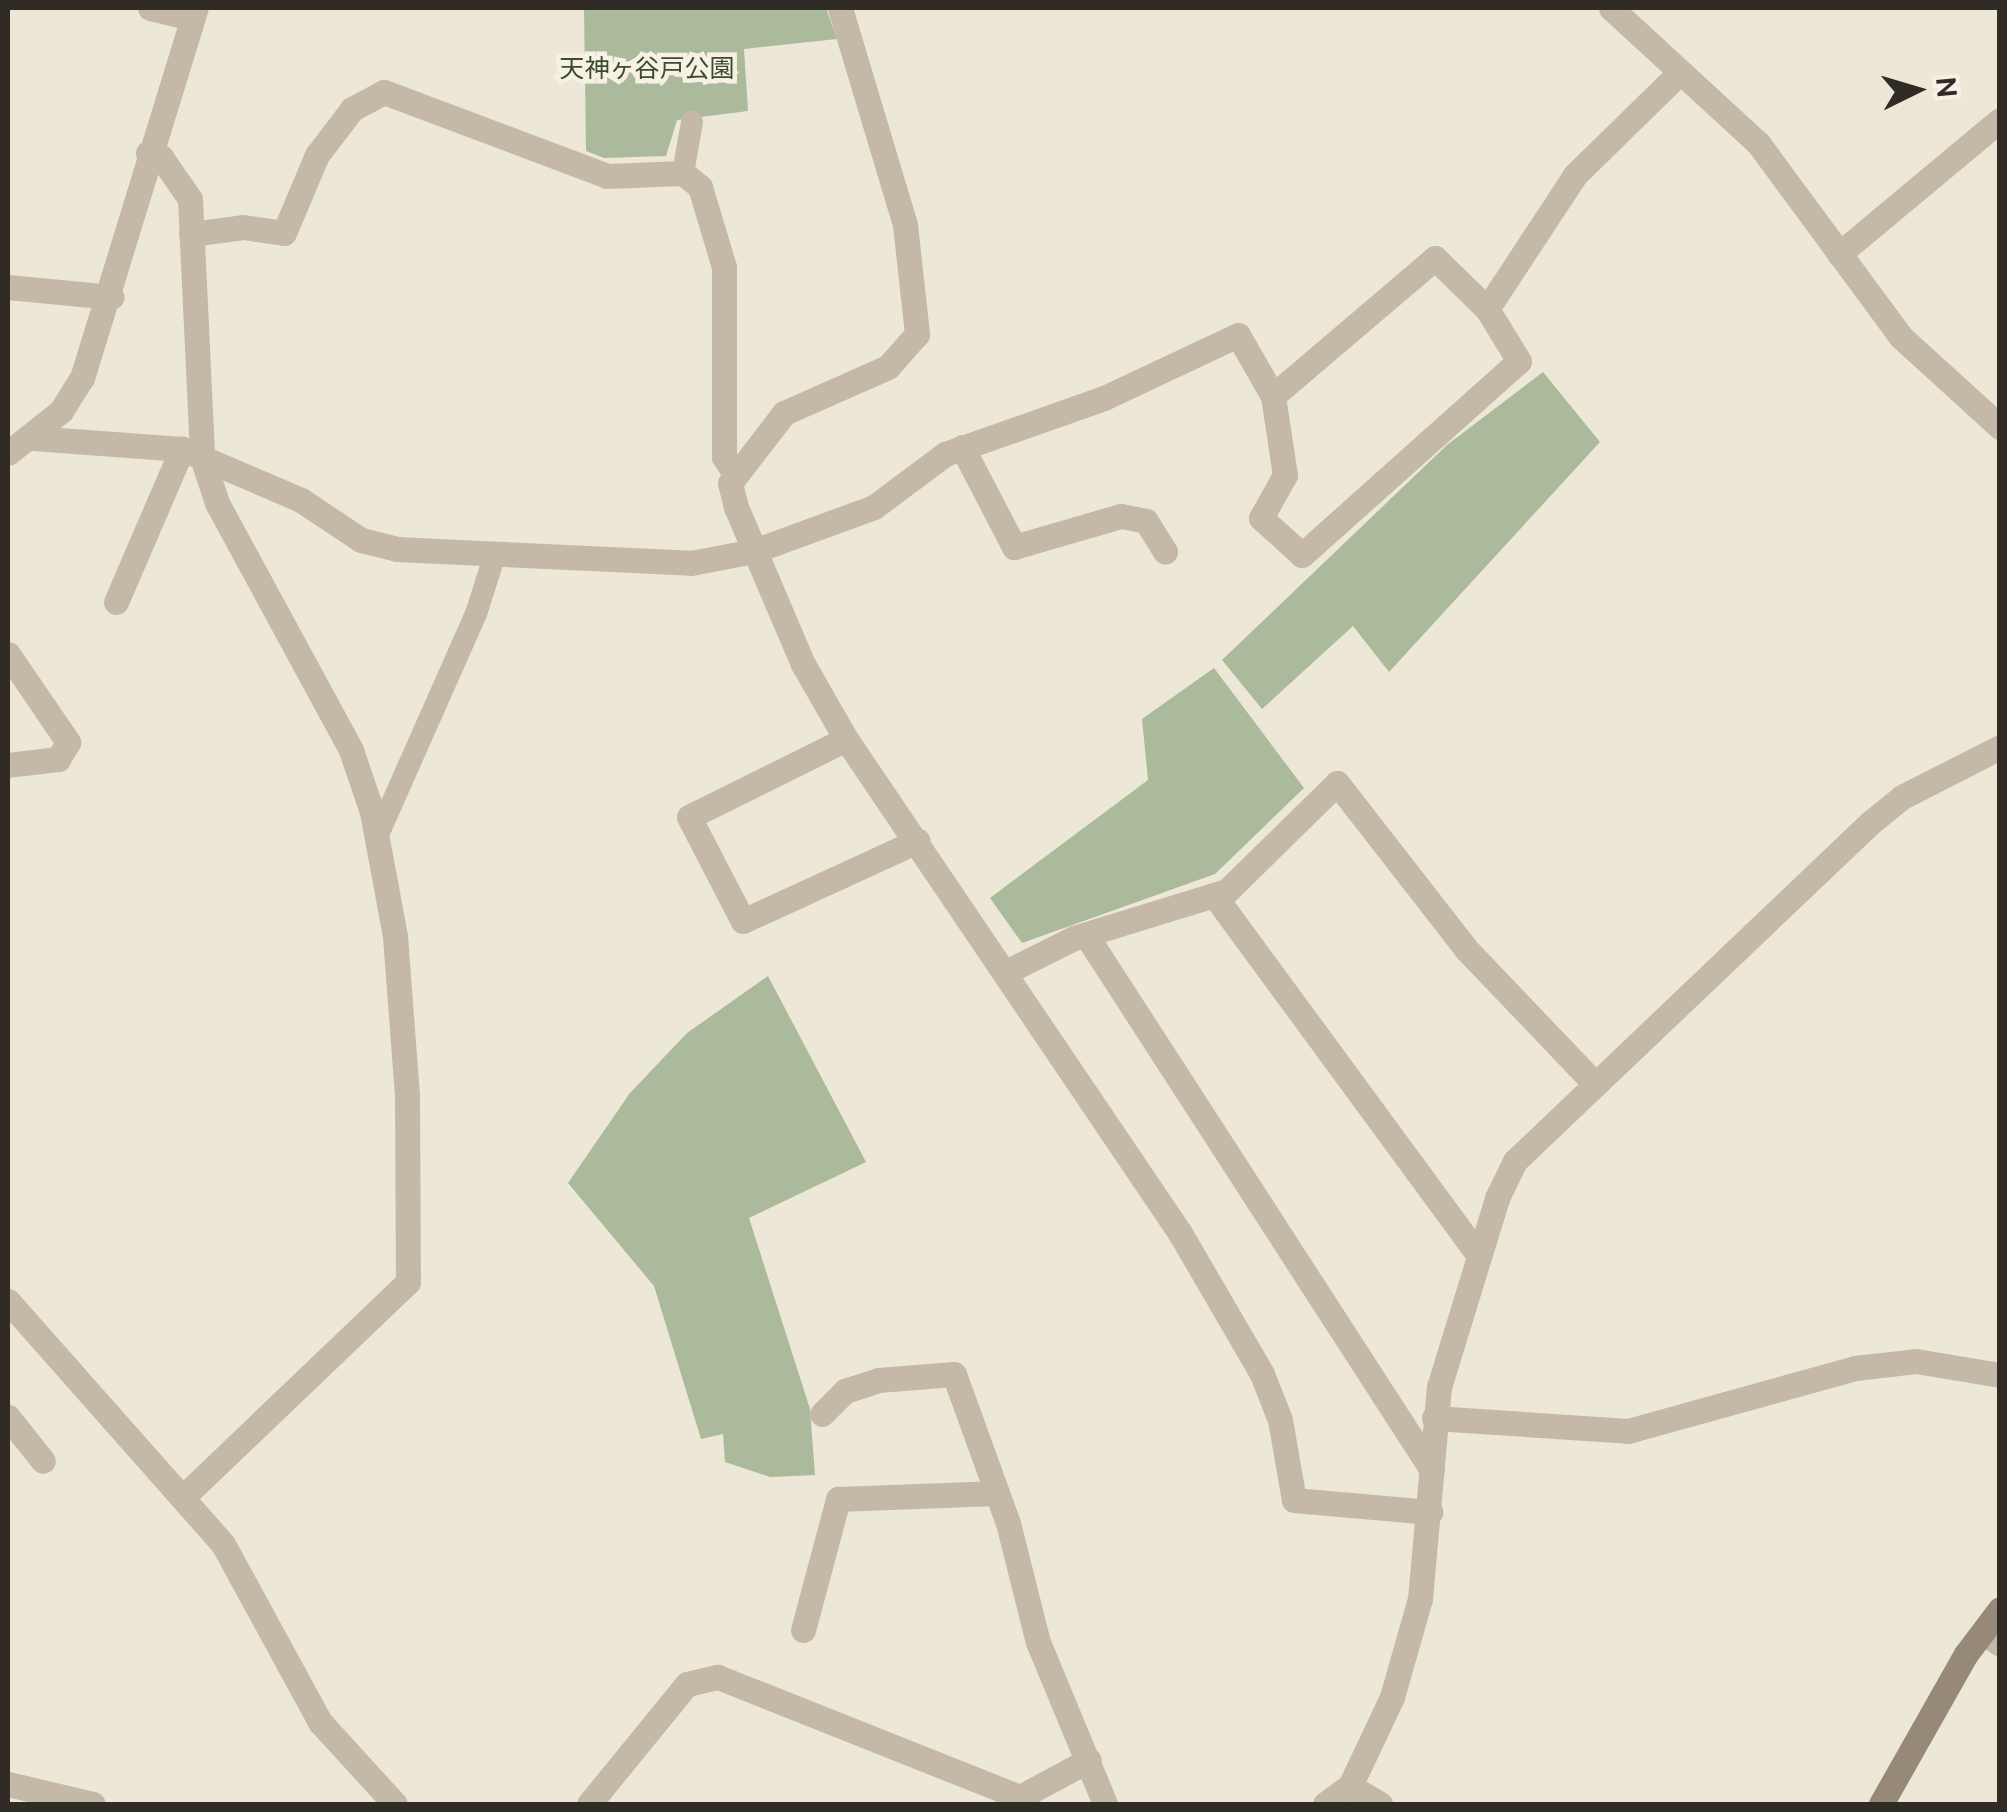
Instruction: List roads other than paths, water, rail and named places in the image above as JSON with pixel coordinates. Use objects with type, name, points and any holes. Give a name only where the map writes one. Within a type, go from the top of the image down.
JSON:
[{"type":"street","points":[[8,453],[33,438],[82,378],[112,297],[148,153],[194,13],[150,8]]},
{"type":"street","points":[[840,8],[905,225],[917,334],[888,367],[784,413],[735,474],[730,483],[754,551],[803,664],[846,739],[1008,971],[1080,1090],[1180,1233],[1262,1374],[1280,1420],[1294,1500],[1430,1512]]},
{"type":"street","points":[[1611,8],[1758,143],[1901,337],[2000,427]]},
{"type":"street","points":[[1486,309],[1575,174],[1680,72]]},
{"type":"street","points":[[191,234],[242,227],[284,234],[316,154],[352,109],[384,92],[607,176],[683,173],[700,187],[724,267],[724,456],[735,474]]},
{"type":"street","points":[[1840,254],[2000,120]]},
{"type":"street","points":[[148,153],[161,157],[190,199],[192,453],[351,750],[377,837],[395,936],[407,1097],[408,1282],[184,1496]]},
{"type":"street","points":[[33,438],[192,453],[301,500],[361,540],[397,549],[691,563],[754,551],[874,507],[962,446],[1104,398],[1238,334],[1273,396],[1286,475],[1260,518],[1302,555],[1518,361],[1486,309],[1435,258],[1273,396]]},
{"type":"street","points":[[8,287],[112,297]]},
{"type":"street","points":[[962,446],[1014,547],[1121,516],[1146,521],[1166,552]]},
{"type":"street","points":[[116,602],[192,453]]},
{"type":"street","points":[[8,654],[68,742],[58,758],[8,766]]},
{"type":"street","points":[[846,739],[689,817],[742,920],[917,841]]},
{"type":"street","points":[[1325,1804],[1350,1786],[1392,1697],[1420,1599],[1430,1512],[1434,1418],[1479,1256],[1515,1161],[1870,823],[1902,797],[2000,747]]},
{"type":"street","points":[[1008,971],[1086,935],[1227,890],[1337,783],[1466,950],[1595,1084]]},
{"type":"street","points":[[1214,895],[1479,1256]]},
{"type":"street","points":[[1086,935],[1432,1470]]},
{"type":"street","points":[[8,1300],[184,1496],[222,1544],[320,1722],[395,1804]]},
{"type":"street","points":[[1434,1418],[1628,1431],[1855,1368],[1916,1360],[2000,1375]]},
{"type":"street","points":[[822,1414],[844,1391],[878,1380],[954,1374],[997,1492],[1038,1642],[1105,1804]]},
{"type":"street","points":[[8,1418],[43,1461]]},
{"type":"street","points":[[803,1630],[838,1498],[997,1492]]},
{"type":"street","points":[[1881,1804],[1991,1639],[2000,1609]]},
{"type":"street","points":[[588,1804],[687,1684],[718,1677],[1020,1797],[1089,1760]]},
{"type":"street","points":[[8,1784],[94,1804]]},
{"type":"street","points":[[1350,1786],[1380,1804]]},
{"type":"lane","points":[[683,173],[692,122]]},
{"type":"lane","points":[[377,837],[476,614],[495,554]]},
{"type":"park label","name":"天神ヶ谷戸公園","points":[[647,68]]}]
